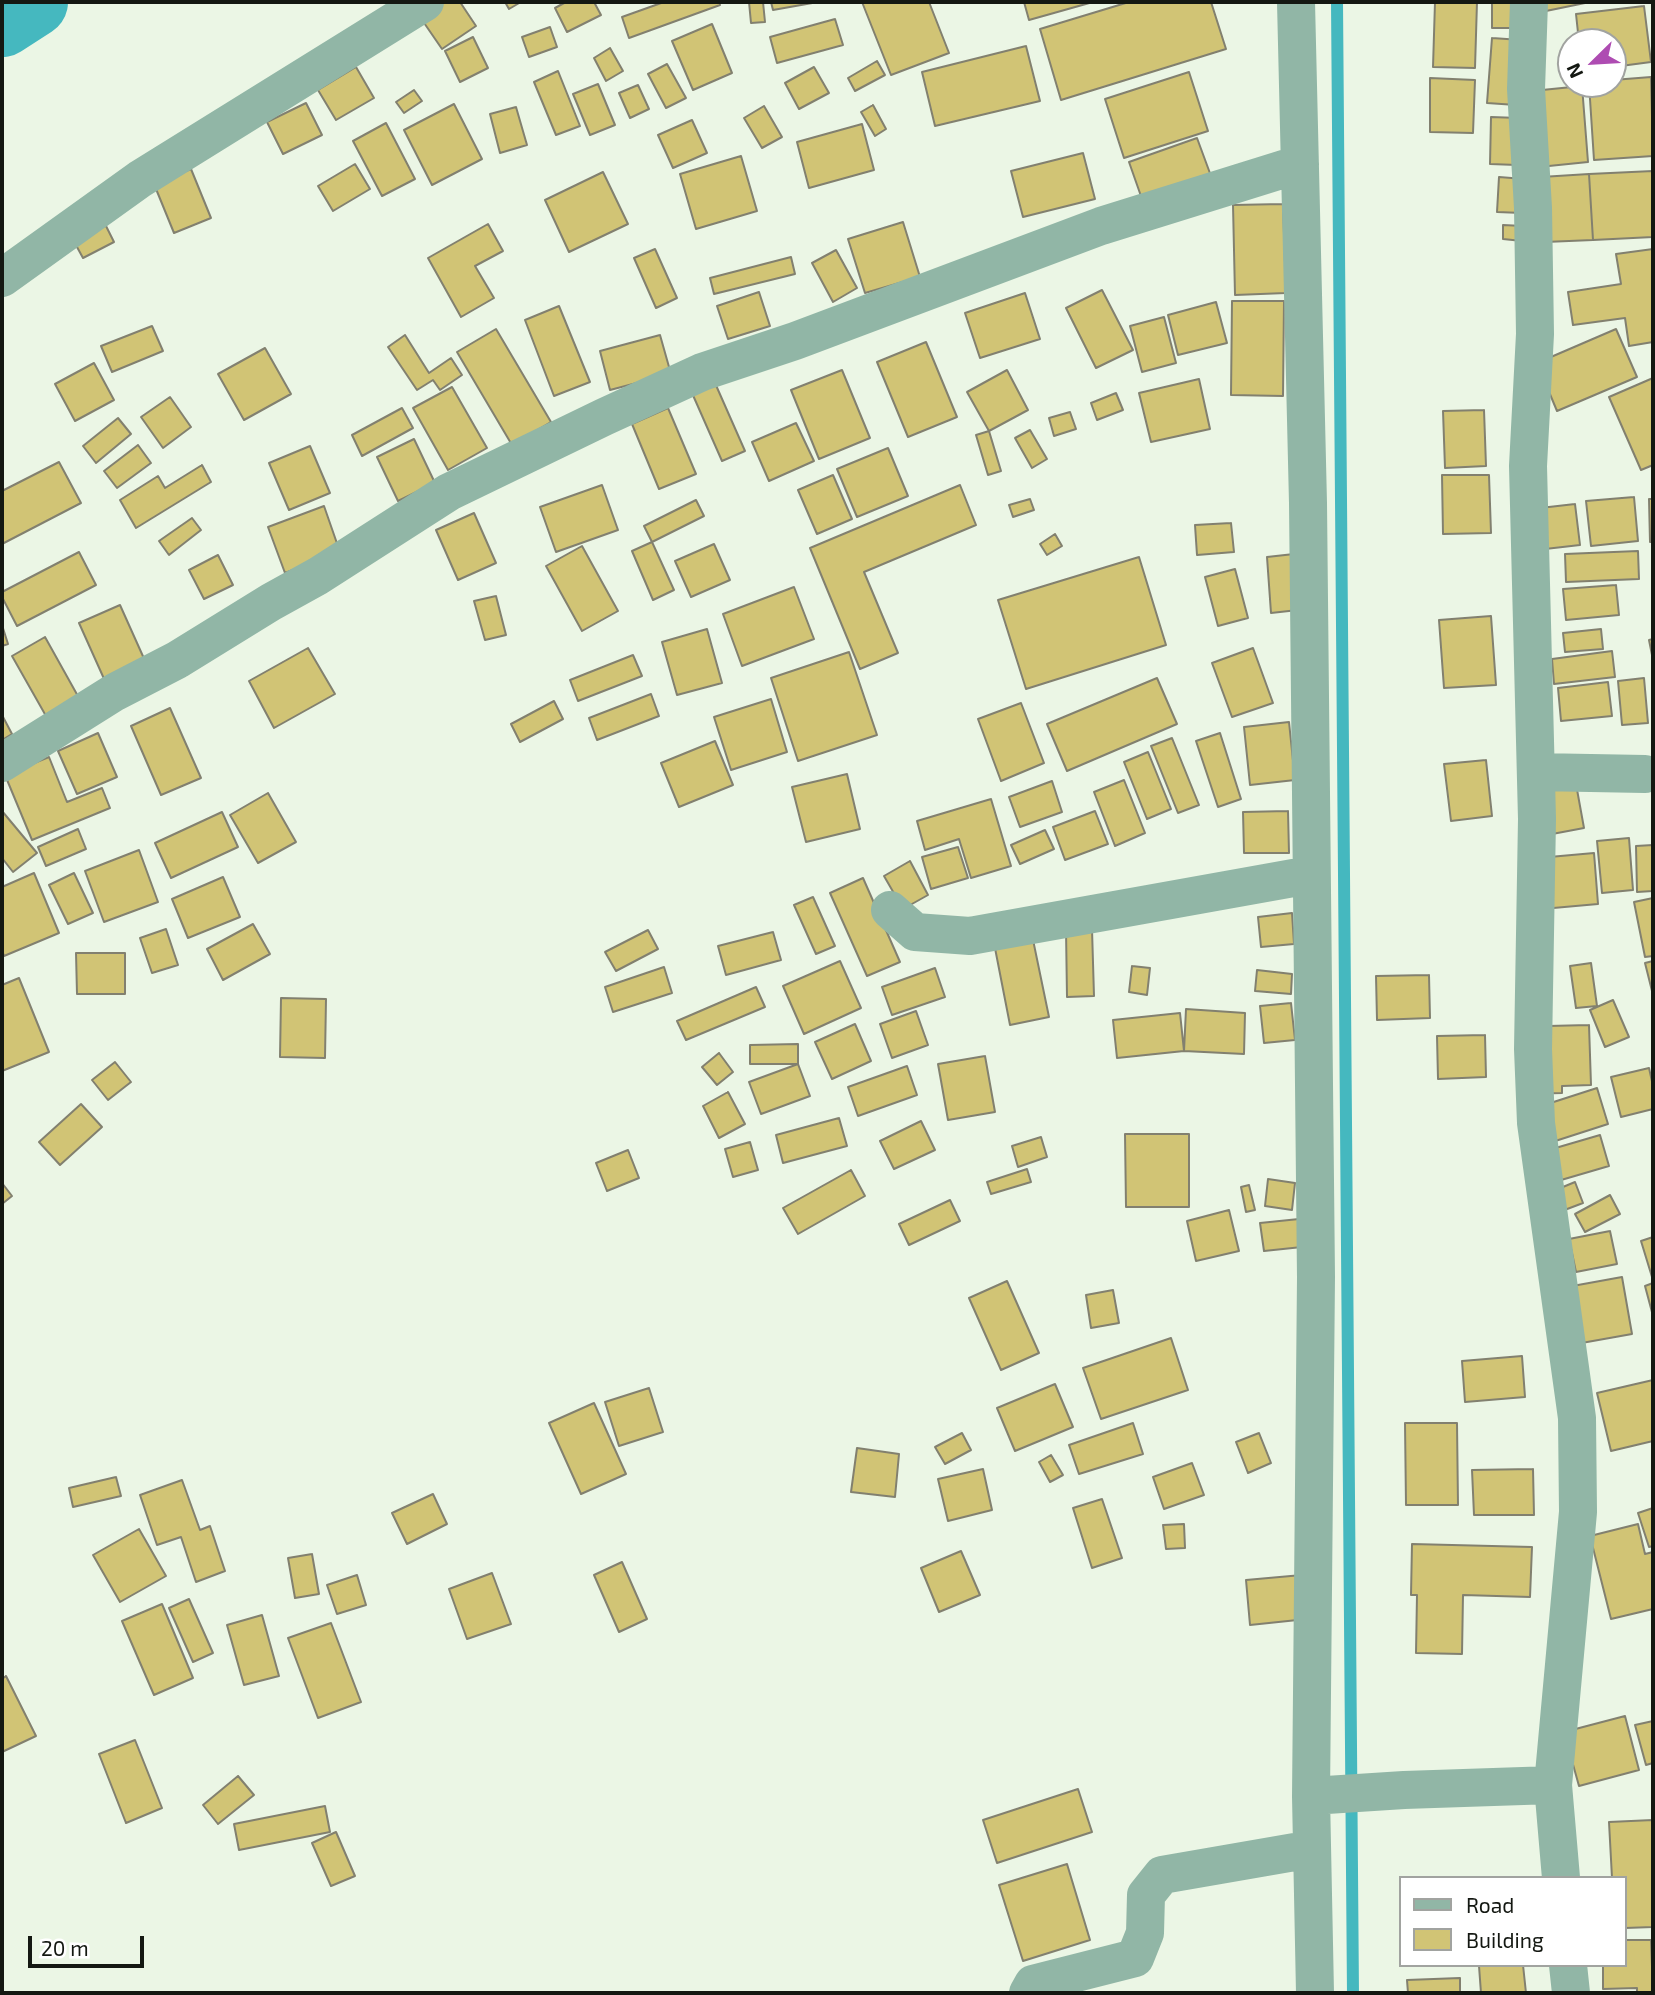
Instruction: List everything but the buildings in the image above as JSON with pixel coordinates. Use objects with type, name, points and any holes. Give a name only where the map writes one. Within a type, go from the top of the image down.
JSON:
[{"type":"street","points":[[2,278],[140,179],[425,2]]},
{"type":"street","points":[[1296,2],[1308,503],[1310,875],[1325,1795],[1312,1849],[1315,1993]]},
{"type":"street","points":[[1529,2],[1526,89],[1533,208],[1535,334],[1528,466],[1537,819],[1533,989],[1536,1124],[1577,1419],[1578,1512],[1553,1785],[1561,1876]]},
{"type":"street","points":[[2,763],[114,692],[177,660],[318,576],[449,492],[604,417],[702,372],[795,341],[1101,226],[1300,164]]},
{"type":"street","points":[[1536,772],[1645,774]]},
{"type":"street","points":[[890,910],[915,932],[970,936],[1310,875]]},
{"type":"street","points":[[1325,1795],[1553,1785]]},
{"type":"street","points":[[1028,1993],[1032,1984],[1135,1958],[1145,1933],[1146,1895],[1162,1875],[1312,1849]]},
{"type":"street","points":[[1568,1967],[1571,1993]]},
{"type":"waterway","points":[[2,22],[33,2]]},
{"type":"waterway","points":[[1337,2],[1353,1993]]}]
